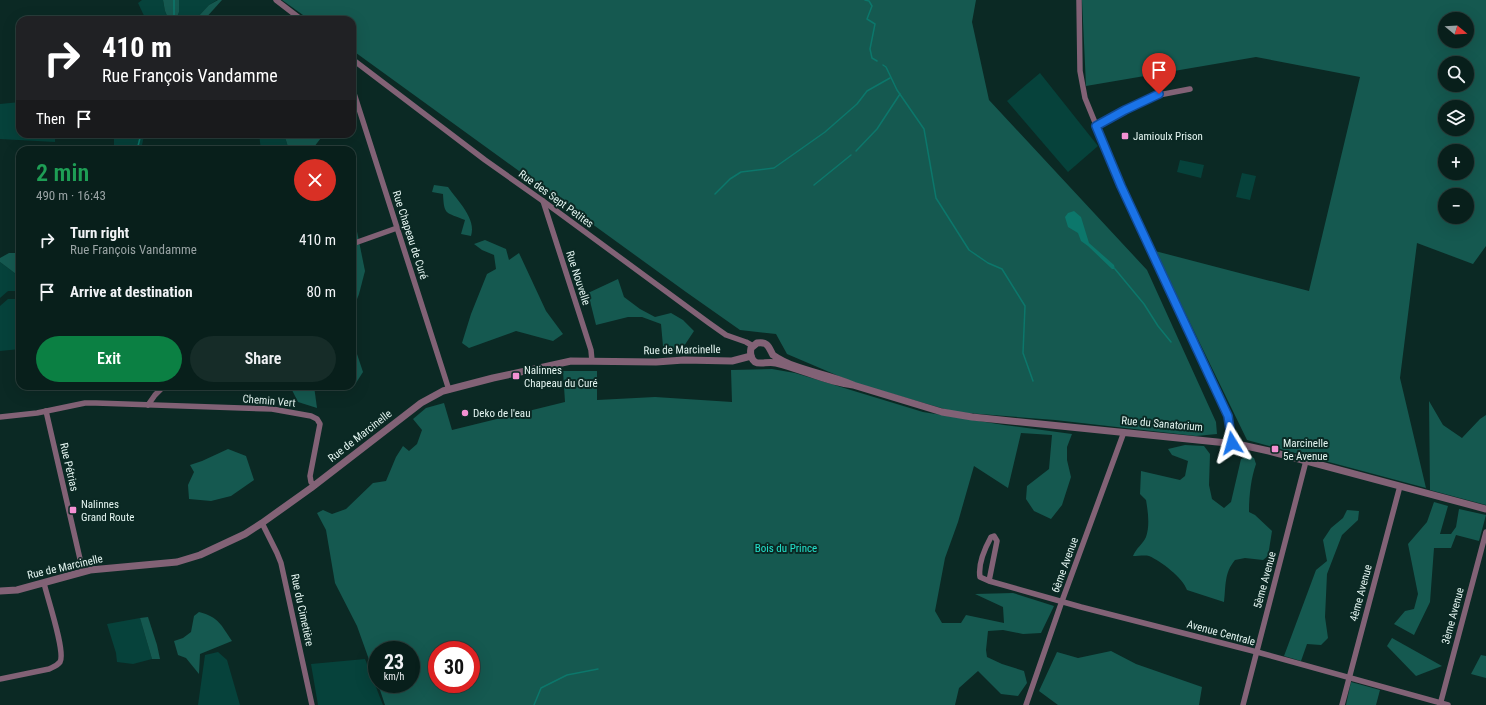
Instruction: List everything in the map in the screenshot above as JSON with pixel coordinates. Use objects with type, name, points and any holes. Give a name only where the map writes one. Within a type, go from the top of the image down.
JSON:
[{"type":"street","points":[[276,0],[297,16]]},
{"type":"street","points":[[1079,0],[1080,71],[1085,98],[1121,186],[1228,416],[1232,443]]},
{"type":"street","name":"Rue des Sept Petites","points":[[356,62],[485,160],[709,323],[732,338],[746,342],[753,346]]},
{"type":"street","points":[[1096,126],[1159,94],[1190,89]]},
{"type":"street","name":"Rue Chapeau de Curé","points":[[356,99],[449,390]]},
{"type":"street","name":"Rue Nouvelle","points":[[543,201],[591,350],[592,361]]},
{"type":"street","points":[[356,243],[398,228]]},
{"type":"street","points":[[757,343],[764,343],[769,347],[771,353],[778,359],[853,385],[841,384],[776,363],[767,362],[760,364],[752,359],[750,352],[753,346],[757,343]]},
{"type":"street","points":[[767,362],[771,353]]},
{"type":"street","name":"Rue de Marcinelle","points":[[0,592],[16,590],[84,572],[184,561],[200,556],[227,543],[262,523],[314,485],[420,402],[433,395],[566,361],[667,362],[685,360],[732,360],[750,356]]},
{"type":"street","name":"Rue du Sanatorium","points":[[853,385],[942,412],[1232,443],[1486,509]]},
{"type":"street","points":[[148,404],[160,390]]},
{"type":"street","name":"Chemin Vert","points":[[46,411],[85,403],[148,404],[272,409],[314,417],[320,424],[310,476],[311,482],[314,485]]},
{"type":"street","points":[[0,417],[46,411]]},
{"type":"street","name":"Rue Pétrias","points":[[46,411],[84,572]]},
{"type":"street","name":"6ème Avenue","points":[[1026,705],[1124,432]]},
{"type":"street","name":"5ème Avenue","points":[[1243,705],[1306,461]]},
{"type":"street","name":"4ème Avenue","points":[[1342,705],[1400,486]]},
{"type":"street","name":"Rue du Cimetière","points":[[262,523],[278,553],[281,563],[312,705]]},
{"type":"street","name":"3ème Avenue","points":[[1440,704],[1486,532]]},
{"type":"street","points":[[994,536],[997,541],[989,581],[980,578],[979,570],[991,537],[994,536]]},
{"type":"street","name":"Avenue Centrale","points":[[989,581],[1062,602],[1257,652],[1448,705]]},
{"type":"street","points":[[0,679],[57,666],[60,662],[62,651],[44,583]]},
{"type":"shaded area","points":[[142,0],[163,0],[167,16],[144,16],[138,3]]},
{"type":"shaded area","points":[[179,0],[217,0],[209,5],[199,16],[178,16]]},
{"type":"shaded area","points":[[1040,73],[1098,146],[1068,172],[1007,101]]},
{"type":"shaded area","points":[[16,102],[16,138],[55,138],[55,142],[0,139],[0,104]]},
{"type":"shaded area","points":[[114,138],[144,138],[142,146],[114,146]]},
{"type":"shaded area","points":[[260,138],[285,138],[288,146],[260,146]]},
{"type":"shaded area","points":[[1180,160],[1204,165],[1201,178],[1177,172]]},
{"type":"shaded area","points":[[1242,173],[1256,176],[1250,200],[1236,197]]},
{"type":"shaded area","points":[[1074,211],[1081,217],[1089,243],[1114,265],[1115,269],[1112,269],[1081,241],[1078,233],[1068,227],[1065,217],[1068,213]]},
{"type":"shaded area","points":[[0,262],[16,274],[16,291],[8,291],[0,298]]},
{"type":"shaded area","points":[[8,299],[16,299],[16,349],[0,351],[0,306]]},
{"type":"shaded area","points":[[140,618],[152,659],[133,664],[117,662],[116,653],[107,624]]},
{"type":"shaded area","points":[[218,652],[227,660],[240,705],[198,705],[205,655]]},
{"type":"shaded area","points":[[365,659],[368,667],[368,693],[378,693],[383,705],[318,705],[311,664]]},
{"type":"green space","points":[[163,0],[179,0],[178,16],[167,16]]},
{"type":"green space","points":[[218,0],[222,0],[208,16],[199,16],[209,5]]},
{"type":"green space","points":[[282,0],[976,0],[972,22],[989,100],[1147,270],[1216,422],[1217,434],[1196,436],[1055,420],[955,412],[855,383],[787,354],[776,334],[740,330],[356,53],[356,16],[304,16]]},
{"type":"green space","points":[[1082,0],[1486,0],[1486,246],[1473,264],[1417,243],[1400,378],[1426,488],[1247,440],[1155,251],[1309,291],[1360,77],[1256,57],[1086,86]]},
{"type":"green space","points":[[285,138],[321,138],[315,146],[288,146]]},
{"type":"green space","points":[[434,185],[448,187],[461,204],[469,216],[472,230],[471,236],[461,234],[465,220],[450,214],[445,210],[443,194],[432,192]]},
{"type":"green space","points":[[356,227],[365,271],[356,302]]},
{"type":"green space","points":[[485,240],[506,249],[509,260],[519,253],[546,311],[563,334],[553,341],[516,331],[469,348],[462,343],[471,314],[487,274],[496,269],[494,255],[482,250],[474,244]]},
{"type":"green space","points":[[9,253],[16,253],[16,274],[0,262],[0,258]]},
{"type":"green space","points":[[618,279],[624,297],[640,309],[655,317],[671,313],[683,320],[694,331],[680,352],[663,346],[661,324],[642,317],[628,317],[596,325],[588,293]]},
{"type":"green space","points":[[356,351],[363,372],[356,383]]},
{"type":"green space","name":"Bois du Prince","points":[[772,369],[795,373],[923,412],[1072,434],[1067,447],[1067,460],[1071,477],[1062,505],[1051,519],[1034,511],[1026,499],[1027,486],[1049,469],[1052,435],[1021,433],[1008,488],[974,466],[958,522],[945,558],[935,611],[942,623],[961,623],[966,615],[1004,623],[1003,607],[975,594],[1013,593],[1054,606],[1041,633],[1023,634],[1003,630],[988,631],[986,650],[987,657],[1002,664],[1024,671],[1027,683],[1018,696],[1001,694],[978,671],[959,688],[955,705],[385,705],[381,693],[420,693],[420,641],[368,641],[368,657],[357,626],[335,583],[326,530],[317,513],[323,510],[332,514],[346,509],[373,483],[386,481],[396,457],[403,446],[409,451],[417,444],[422,430],[413,419],[426,408],[444,403],[452,430],[565,402],[563,371],[597,371],[597,400],[655,397],[732,402],[731,370]]},
{"type":"green space","points":[[292,390],[315,390],[317,408],[298,402]]},
{"type":"green space","points":[[1429,401],[1443,425],[1462,438],[1480,419],[1486,415],[1486,505],[1430,490]]},
{"type":"green space","points":[[1185,445],[1204,446],[1210,454],[1209,485],[1212,499],[1224,508],[1231,502],[1241,459],[1249,456],[1254,458],[1256,464],[1249,500],[1249,512],[1255,515],[1272,531],[1268,556],[1263,560],[1245,558],[1235,560],[1227,575],[1224,602],[1187,590],[1185,585],[1176,575],[1154,558],[1149,556],[1133,556],[1145,539],[1148,528],[1146,500],[1140,494],[1141,471],[1180,480],[1185,476],[1188,461],[1172,455],[1168,449]]},
{"type":"green space","points":[[228,449],[246,456],[254,480],[231,496],[211,501],[189,499],[188,485],[194,472],[190,465]]},
{"type":"green space","points":[[1434,502],[1448,506],[1440,534],[1451,534],[1456,527],[1459,509],[1486,515],[1479,541],[1456,535],[1451,548],[1434,548],[1430,602],[1414,635],[1394,624],[1405,611],[1414,609],[1418,594],[1408,544],[1427,522]]},
{"type":"green space","points":[[1347,510],[1359,511],[1358,520],[1342,535],[1327,574],[1325,617],[1328,638],[1321,645],[1307,644],[1301,661],[1284,656],[1316,570],[1327,561],[1323,540],[1331,528],[1343,518]]},
{"type":"green space","points":[[199,612],[211,616],[219,622],[232,641],[200,654],[199,674],[186,658],[178,655],[174,641],[183,638],[191,632],[194,616]]},
{"type":"green space","points":[[148,617],[160,659],[152,659],[140,618]]},
{"type":"green space","points":[[1392,638],[1442,666],[1416,676],[1387,646]]},
{"type":"green space","points":[[1111,651],[1136,664],[1202,687],[1199,705],[1058,705],[1039,691],[1057,652],[1078,658]]},
{"type":"green space","points":[[1481,655],[1486,656],[1486,678],[1471,674]]},
{"type":"green space","points":[[1351,682],[1380,690],[1376,705],[1346,705]]},
{"type":"waterway","points":[[174,0],[174,16]]},
{"type":"waterway","points":[[865,0],[869,1],[872,6],[867,19],[875,24],[870,49],[872,58],[877,61]]},
{"type":"waterway","points":[[883,65],[886,67],[897,90],[924,129],[936,198],[969,250],[988,263],[1002,269],[1025,306],[1023,353],[1033,381]]},
{"type":"waterway","points":[[715,194],[730,179],[741,172],[774,168],[825,132],[857,104],[867,91],[890,78]]},
{"type":"waterway","points":[[856,151],[877,129],[900,94]]},
{"type":"waterway","points":[[138,146],[140,138]]},
{"type":"waterway","points":[[814,185],[851,155]]},
{"type":"waterway","points":[[1115,269],[1144,304],[1158,326],[1171,342]]},
{"type":"waterway","points":[[534,705],[541,688],[567,675],[598,669]]},
{"type":"place","name":"Jamioulx Prison","points":[[1125,136]]},
{"type":"place","name":"Nalinnes Chapeau du Curé","points":[[516,376]]},
{"type":"place","name":"Deko de l'eau","points":[[465,413]]},
{"type":"place","name":"Marcinelle 5e Avenue","points":[[1275,449]]},
{"type":"place","name":"Nalinnes Grand Route","points":[[73,510]]},
{"type":"route","points":[[1159,94],[1096,126],[1121,186],[1228,416],[1232,443]]}]
